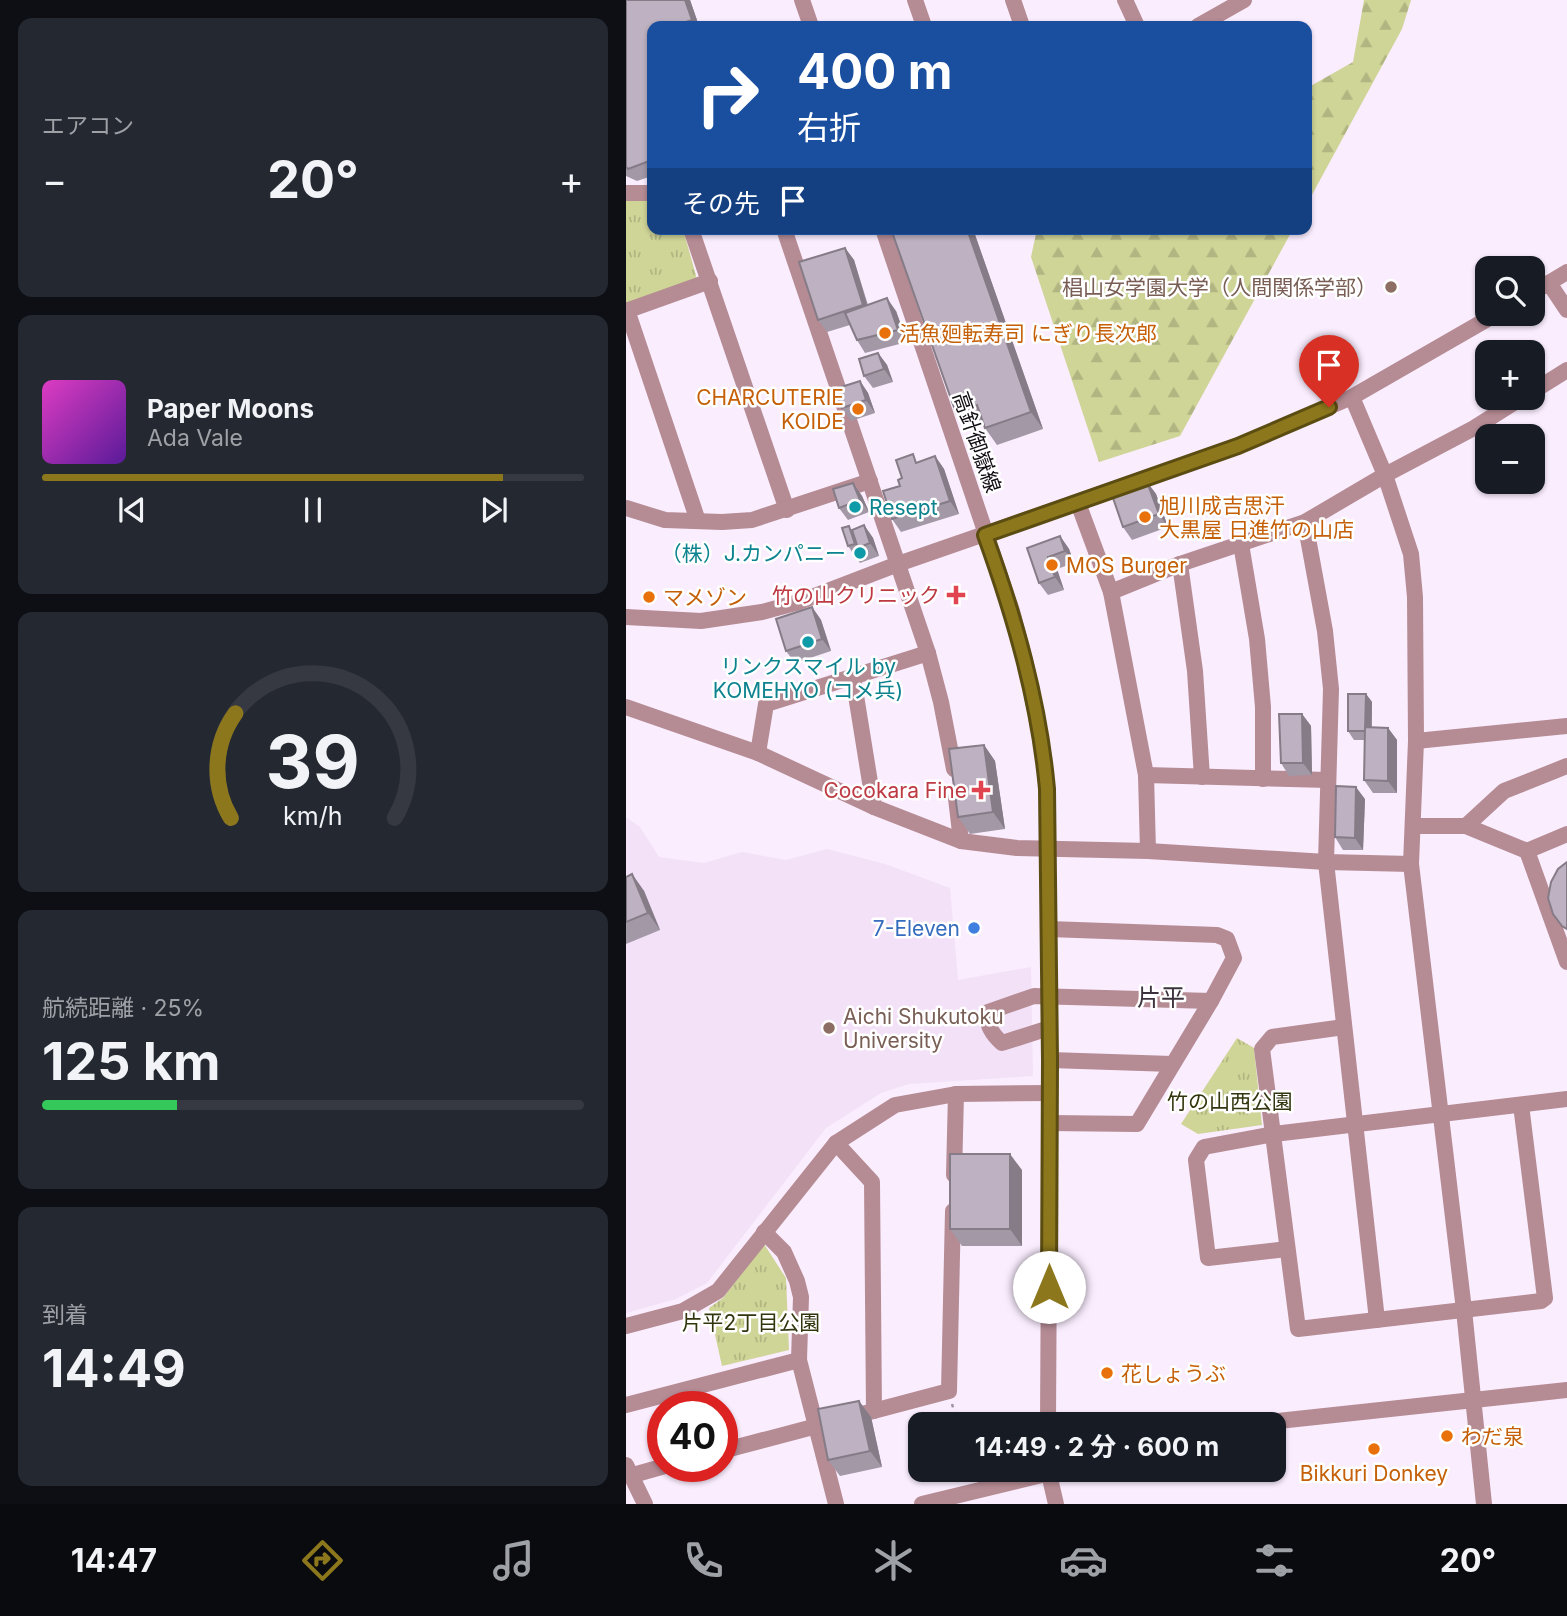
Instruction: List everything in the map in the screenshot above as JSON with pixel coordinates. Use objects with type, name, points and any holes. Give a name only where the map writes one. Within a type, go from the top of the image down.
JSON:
[{"type":"street","points":[[802,0],[809,21]]},
{"type":"street","points":[[915,0],[922,21]]},
{"type":"street","points":[[1013,0],[1020,21]]},
{"type":"street","points":[[1125,0],[1135,21]]},
{"type":"street","points":[[1206,21],[1238,2]]},
{"type":"street","points":[[626,193],[647,193]]},
{"type":"street","points":[[693,235],[787,510]]},
{"type":"street","points":[[786,235],[928,653],[952,752],[961,841]]},
{"type":"street","name":"高針御嶽線","points":[[885,235],[1012,611],[1027,669],[1044,758],[1048,848],[1050,1060],[1048,1412]]},
{"type":"street","points":[[1545,286],[1566,272]]},
{"type":"street","points":[[698,521],[627,310],[710,281]]},
{"type":"street","points":[[1549,284],[1566,310]]},
{"type":"street","points":[[626,617],[701,621],[762,612],[799,602],[898,564],[1238,446],[1352,397],[1475,326]]},
{"type":"street","points":[[1545,383],[1566,370]]},
{"type":"street","points":[[1352,397],[1385,475],[1411,554],[1415,597],[1416,741],[1411,864],[1464,1310],[1484,1504]]},
{"type":"street","points":[[1111,592],[1180,564],[1305,522],[1502,410]]},
{"type":"street","points":[[626,508],[665,520],[722,523],[752,520],[870,481]]},
{"type":"street","points":[[1078,503],[1111,592],[1146,775],[1148,851]]},
{"type":"street","points":[[1305,522],[1325,631],[1331,689],[1326,862],[1377,1320]]},
{"type":"street","points":[[1241,544],[1257,639],[1263,707],[1263,779]]},
{"type":"street","points":[[1180,564],[1195,671],[1202,776]]},
{"type":"street","points":[[758,753],[766,704],[928,653]]},
{"type":"street","points":[[853,677],[874,807]]},
{"type":"street","points":[[626,707],[758,753],[874,807],[961,841],[1017,848],[1148,851],[1326,862],[1411,864]]},
{"type":"street","points":[[1416,741],[1566,726]]},
{"type":"street","points":[[1466,826],[1504,791],[1566,766]]},
{"type":"street","points":[[1146,775],[1328,780]]},
{"type":"street","points":[[1414,826],[1466,826],[1527,851],[1566,834]]},
{"type":"street","points":[[1527,851],[1566,962]]},
{"type":"street","points":[[1049,929],[1217,934],[1227,939],[1234,958],[1137,1124],[1050,1123]]},
{"type":"street","points":[[1049,1028],[1002,1043],[992,1035],[988,1012],[1034,996],[1211,1001]]},
{"type":"street","points":[[1344,1027],[1272,1037],[1262,1049],[1298,1329],[1541,1301],[1545,1298],[1521,1104]]},
{"type":"street","points":[[1050,1060],[1172,1064]]},
{"type":"street","points":[[626,1326],[683,1311],[718,1290],[836,1143],[895,1105],[956,1094],[1050,1093]]},
{"type":"street","points":[[738,1447],[949,1391],[956,1094]]},
{"type":"street","points":[[1288,1250],[1208,1258],[1196,1160],[1204,1147],[1274,1134],[1566,1099]]},
{"type":"street","points":[[836,1143],[872,1182],[874,1411]]},
{"type":"street","points":[[764,1232],[784,1252],[801,1297],[799,1360],[814,1427],[836,1504]]},
{"type":"street","points":[[626,1405],[799,1360]]},
{"type":"street","points":[[1286,1420],[1566,1390]]},
{"type":"street","points":[[645,1504],[629,1470],[647,1468]]},
{"type":"street","points":[[922,1504],[978,1497],[1021,1482]]},
{"type":"street","points":[[1053,1482],[1056,1504]]},
{"type":"path","points":[[949,1391],[955,1412]]},
{"type":"shaded area","name":"Aichi Shukutoku University","points":[[626,817],[640,827],[659,857],[704,863],[742,852],[786,860],[827,849],[885,864],[950,888],[958,980],[1031,967],[1033,1076],[909,1084],[881,1093],[826,1128],[707,1283],[676,1299],[626,1313]]},
{"type":"green space","points":[[1364,0],[1411,0],[1402,29],[1312,195],[1312,85],[1353,62]]},
{"type":"green space","points":[[647,199],[647,235],[685,235],[697,279],[626,304],[626,201]]},
{"type":"green space","points":[[1036,235],[1290,235],[1180,436],[1099,462],[1031,257]]},
{"type":"green space","name":"竹の山西公園","points":[[1237,1038],[1254,1048],[1262,1125],[1198,1134],[1181,1124]]},
{"type":"green space","name":"片平2丁目公園","points":[[764,1244],[786,1278],[789,1350],[722,1366],[709,1308],[723,1298]]},
{"type":"building","points":[[626,0],[685,0],[692,20],[647,21],[647,162],[628,169]]},
{"type":"building","points":[[893,235],[969,235],[1031,412],[985,428],[977,405],[956,413]]},
{"type":"building","points":[[845,248],[863,305],[818,320],[799,262]]},
{"type":"building","points":[[887,298],[898,330],[857,340],[845,313]]},
{"type":"building","points":[[878,353],[884,369],[864,376],[859,359]]},
{"type":"building","points":[[860,381],[866,400],[842,408],[835,389]]},
{"type":"building","points":[[913,454],[916,463],[935,456],[950,501],[892,519],[883,491],[900,486],[898,480],[902,478],[896,460]]},
{"type":"building","points":[[1147,482],[1159,514],[1123,527],[1112,495]]},
{"type":"building","points":[[853,483],[860,500],[839,508],[833,489]]},
{"type":"building","points":[[864,525],[870,543],[858,548],[852,530]]},
{"type":"building","points":[[849,526],[855,544],[848,546],[842,528]]},
{"type":"building","points":[[1060,536],[1065,551],[1048,557],[1055,577],[1039,583],[1027,548]]},
{"type":"building","points":[[812,607],[822,639],[786,651],[776,619]]},
{"type":"building","points":[[1348,694],[1366,694],[1365,731],[1348,731]]},
{"type":"building","points":[[1279,714],[1302,714],[1303,763],[1281,763]]},
{"type":"building","points":[[1365,727],[1388,728],[1388,781],[1364,780]]},
{"type":"building","points":[[984,745],[993,812],[958,817],[949,749]]},
{"type":"building","points":[[1336,786],[1356,787],[1355,838],[1335,837]]},
{"type":"building","points":[[1567,862],[1567,929],[1553,914],[1548,898],[1551,882],[1558,869]]},
{"type":"building","points":[[632,874],[648,913],[626,922],[626,877]]},
{"type":"building","points":[[950,1154],[1010,1154],[1010,1229],[950,1229]]},
{"type":"building","points":[[859,1401],[870,1451],[828,1460],[818,1409]]},
{"type":"place","name":"椙山女学園大学（人間関係学部）","points":[[1391,287]]},
{"type":"place","name":"活魚廻転寿司 にぎり長次郎","points":[[885,333]]},
{"type":"place","name":"CHARCUTERIE KOIDE","points":[[858,409]]},
{"type":"place","name":"Resept","points":[[855,507]]},
{"type":"place","name":"旭川成吉思汗 大黒屋 日進竹の山店","points":[[1145,517]]},
{"type":"place","name":"（株）J.カンパニー","points":[[860,553]]},
{"type":"place","name":"MOS Burger","points":[[1052,565]]},
{"type":"place","name":"竹の山クリニック","points":[[956,595]]},
{"type":"place","name":"マメゾン","points":[[649,597]]},
{"type":"place","name":"リンクスマイル by KOMEHYO (コメ兵)","points":[[808,642]]},
{"type":"place","name":"Cocokara Fine","points":[[981,790]]},
{"type":"place","name":"7-Eleven","points":[[974,928]]},
{"type":"place","name":"Aichi Shukutoku University","points":[[829,1028]]},
{"type":"place","name":"花しょうぶ","points":[[1107,1373]]},
{"type":"place","name":"わだ泉","points":[[1447,1436]]},
{"type":"place","name":"Bikkuri Donkey","points":[[1374,1449]]},
{"type":"district","name":"片平","points":[[1161,997]]},
{"type":"route","points":[[1049,1287],[1047,789],[1044,758],[1027,669],[1012,611],[985,535],[1238,446],[1329,407]]}]
